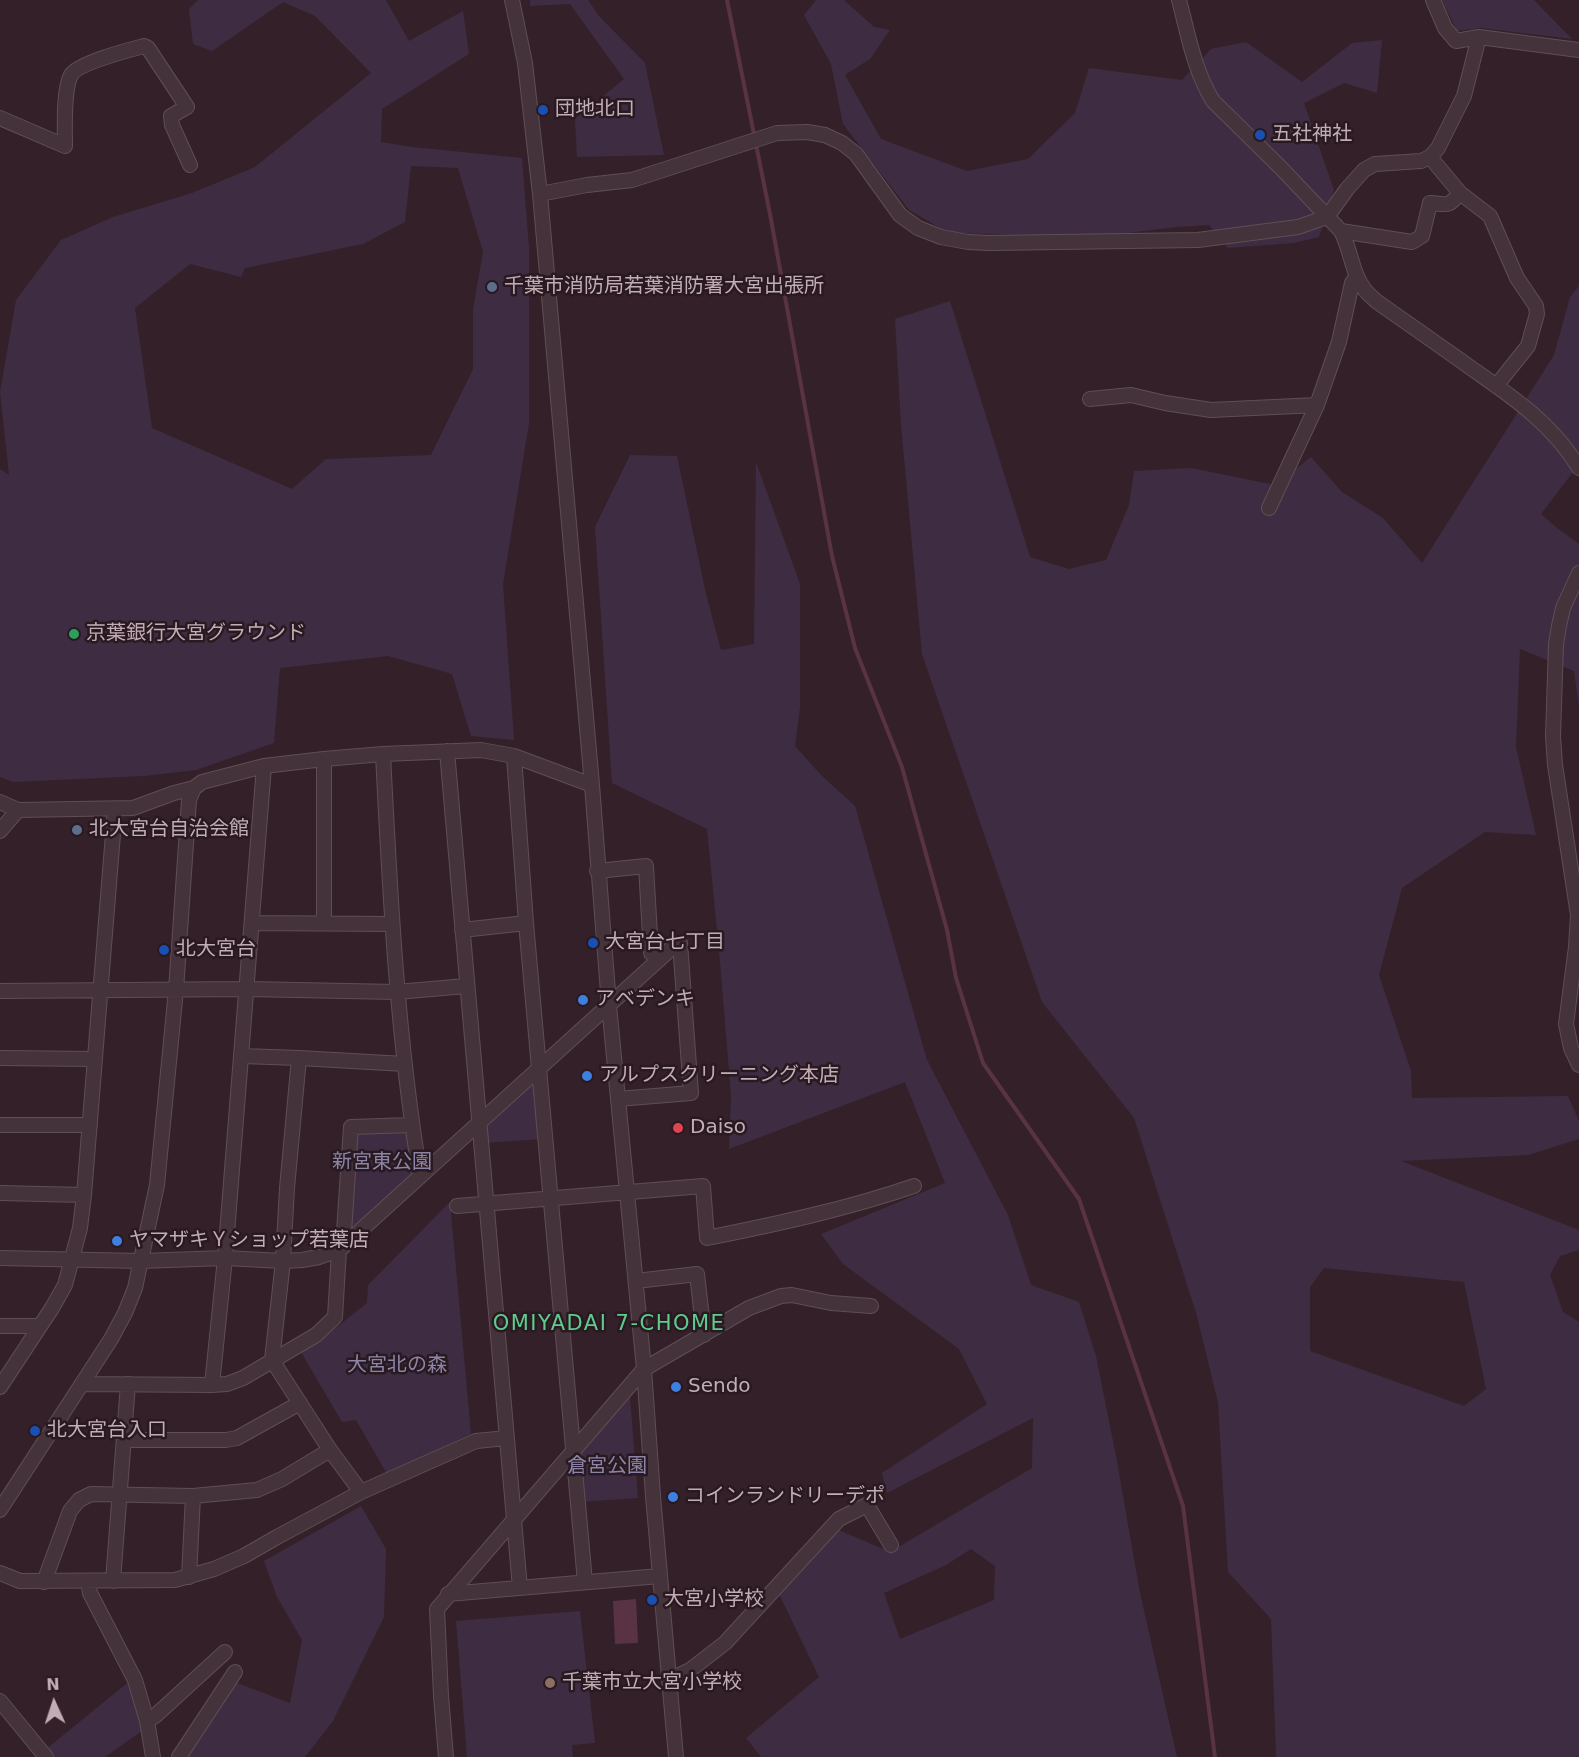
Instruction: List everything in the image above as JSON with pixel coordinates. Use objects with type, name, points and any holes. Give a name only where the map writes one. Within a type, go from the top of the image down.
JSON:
[{"type":"street","points":[[512,0],[525,63],[540,194],[592,784],[597,871],[644,1369],[676,1757]]},
{"type":"street","points":[[1179,0],[1196,66],[1206,90],[1220,110],[1280,167],[1341,231],[1364,290],[1376,301],[1532,412],[1572,455],[1579,468]]},
{"type":"street","points":[[1432,0],[1445,28],[1456,41],[1479,37],[1579,50]]},
{"type":"street","points":[[540,194],[587,185],[632,180],[777,133],[807,132],[825,135],[842,143],[856,154],[900,215],[918,228],[941,237],[968,242],[1075,243],[1198,240],[1298,227],[1327,217],[1351,184],[1364,170],[1375,164],[1430,157],[1438,148],[1464,96],[1479,37]]},
{"type":"street","points":[[0,118],[65,146],[67,87],[71,74],[101,59],[144,46],[148,48],[187,106],[171,116],[172,125],[190,165]]},
{"type":"street","points":[[1430,157],[1460,194],[1491,216],[1517,278],[1536,306],[1537,314],[1528,346],[1496,386]]},
{"type":"street","points":[[1341,231],[1412,242],[1422,236],[1430,203],[1447,205],[1460,194]]},
{"type":"street","points":[[1269,508],[1317,405],[1339,342],[1352,283],[1357,276]]},
{"type":"street","points":[[1090,399],[1131,395],[1211,410],[1317,405]]},
{"type":"street","points":[[1579,573],[1563,608],[1558,626],[1554,736],[1555,765],[1578,915],[1566,1024],[1571,1048],[1579,1065]]},
{"type":"street","points":[[0,802],[18,810],[133,808],[194,788],[202,782],[264,766],[383,754],[447,751],[481,750],[514,756],[592,784]]},
{"type":"street","points":[[447,751],[520,1588]]},
{"type":"street","points":[[383,754],[392,924],[405,1064],[420,1175]]},
{"type":"street","points":[[514,756],[549,1198],[585,1582]]},
{"type":"street","points":[[324,759],[324,923]]},
{"type":"street","points":[[212,1385],[242,1056],[264,766]]},
{"type":"street","points":[[0,1510],[111,1339],[135,1288],[157,1185],[176,990],[189,800],[194,788]]},
{"type":"street","points":[[2,1384],[65,1285],[80,1228],[115,809]]},
{"type":"street","points":[[0,831],[18,810]]},
{"type":"street","points":[[597,871],[646,866],[651,953],[659,960]]},
{"type":"street","points":[[252,923],[392,924]]},
{"type":"street","points":[[462,930],[526,923]]},
{"type":"street","points":[[0,1258],[141,1261],[225,1258],[283,1261],[311,1258],[341,1248],[675,945],[680,943],[692,1093],[618,1099]]},
{"type":"street","points":[[0,991],[247,989],[398,992],[466,986]]},
{"type":"street","points":[[242,1056],[405,1064]]},
{"type":"street","points":[[0,1058],[95,1059]]},
{"type":"street","points":[[299,1058],[283,1261],[272,1360],[330,1450],[361,1492]]},
{"type":"street","points":[[0,1125],[90,1125]]},
{"type":"street","points":[[82,1383],[227,1384],[243,1378],[316,1335],[335,1317],[351,1127],[412,1125]]},
{"type":"street","points":[[457,1206],[703,1186],[707,1238],[864,1202],[914,1186]]},
{"type":"street","points":[[0,1193],[84,1195]]},
{"type":"street","points":[[636,1281],[697,1274],[704,1335]]},
{"type":"street","points":[[446,1757],[437,1609],[644,1369],[749,1308],[781,1296],[792,1295],[831,1303],[871,1306]]},
{"type":"street","points":[[0,1326],[40,1326]]},
{"type":"street","points":[[112,1581],[128,1384]]},
{"type":"street","points":[[124,1440],[226,1440],[237,1438],[300,1403]]},
{"type":"street","points":[[0,1573],[20,1581],[44,1582],[175,1580],[189,1577],[244,1556],[361,1492],[476,1442],[507,1438]]},
{"type":"street","points":[[44,1582],[70,1511],[79,1500],[91,1494],[193,1496],[257,1490],[282,1479],[330,1450]]},
{"type":"street","points":[[189,1577],[193,1496]]},
{"type":"street","points":[[669,1680],[690,1670],[725,1643],[839,1519],[867,1505],[891,1545]]},
{"type":"street","points":[[448,1594],[660,1576]]},
{"type":"street","points":[[87,1582],[90,1593],[135,1680],[147,1721],[153,1757]]},
{"type":"street","points":[[147,1721],[225,1652]]},
{"type":"street","points":[[179,1757],[236,1672]]},
{"type":"street","points":[[0,1701],[46,1757]]},
{"type":"green space","points":[[198,0],[386,0],[409,41],[463,11],[469,54],[382,109],[381,142],[522,158],[529,248],[529,423],[503,584],[514,740],[471,736],[452,674],[388,656],[280,668],[274,743],[196,770],[144,776],[13,782],[0,777],[0,469],[9,475],[0,392],[16,300],[61,240],[113,217],[192,193],[255,167],[371,73],[315,16],[283,2],[212,51],[193,44],[189,9]],"holes":[[[411,166],[458,168],[483,252],[473,309],[473,369],[431,455],[326,459],[292,489],[152,428],[135,308],[190,264],[241,277],[245,268],[363,244],[405,222]]]},
{"type":"green space","points":[[530,0],[588,0],[599,16],[645,63],[664,155],[577,157],[575,119],[624,79],[570,4],[530,6]]},
{"type":"green space","points":[[816,0],[844,0],[874,27],[890,30],[870,59],[845,75],[881,139],[967,171],[1028,159],[1075,113],[1089,68],[1182,80],[1211,49],[1246,42],[1302,82],[1352,43],[1382,40],[1377,93],[1344,83],[1304,103],[1334,190],[1319,237],[1294,243],[1228,248],[1209,225],[1094,237],[949,233],[909,210],[843,124],[831,64],[804,15]]},
{"type":"green space","points":[[1442,0],[1534,0],[1572,39],[1481,28],[1457,31]]},
{"type":"green space","points":[[1579,286],[1579,464],[1541,514],[1579,544],[1579,707],[1574,671],[1520,649],[1516,747],[1536,835],[1485,832],[1402,888],[1379,975],[1411,1071],[1412,1098],[1568,1096],[1579,1121],[1579,1139],[1528,1155],[1401,1161],[1579,1230],[1579,1250],[1560,1256],[1550,1275],[1563,1312],[1579,1322],[1579,1757],[1276,1757],[1271,1619],[1228,1572],[1218,1403],[1197,1316],[1134,1118],[1042,1002],[922,654],[901,425],[895,319],[950,301],[1030,557],[1069,569],[1106,560],[1129,505],[1134,471],[1191,468],[1275,485],[1311,457],[1342,492],[1383,518],[1422,563],[1554,355],[1570,297]],"holes":[[[1324,1268],[1464,1282],[1486,1389],[1464,1406],[1310,1351],[1310,1287]]]},
{"type":"green space","points":[[630,455],[677,456],[706,594],[721,650],[754,644],[756,462],[800,584],[800,708],[795,746],[820,774],[855,806],[927,1060],[1008,1215],[1031,1285],[1079,1302],[1096,1356],[1140,1593],[1177,1757],[761,1757],[746,1738],[819,1677],[778,1592],[834,1528],[890,1552],[1032,1468],[1033,1418],[887,1493],[882,1473],[987,1404],[959,1349],[843,1264],[821,1234],[945,1183],[905,1082],[729,1149],[731,1096],[707,829],[612,783],[595,527]],"holes":[[[971,1549],[995,1566],[994,1600],[900,1639],[884,1593],[946,1565]]]},
{"type":"green space","points":[[532,1082],[537,1084],[542,1139],[484,1143],[483,1127]]},
{"type":"green space","name":"新宮東公園","points":[[404,1129],[408,1134],[413,1174],[351,1232],[347,1230],[355,1132]]},
{"type":"green space","name":"大宮北の森","points":[[450,1202],[471,1434],[387,1474],[356,1420],[342,1422],[301,1352],[323,1338],[367,1303],[368,1285]]},
{"type":"green space","name":"倉宮公園","points":[[630,1397],[638,1498],[580,1502],[577,1456]]},
{"type":"green space","points":[[361,1506],[386,1549],[384,1617],[333,1721],[305,1757],[176,1757],[232,1681],[290,1703],[302,1640],[277,1597],[264,1561]]},
{"type":"green space","points":[[580,1611],[595,1743],[572,1745],[573,1757],[467,1757],[456,1621]]},
{"type":"green space","points":[[131,1680],[146,1728],[105,1757],[51,1757],[45,1750]]},
{"type":"shaded area","points":[[636,1599],[638,1643],[615,1644],[613,1601]]},
{"type":"waterway","points":[[727,0],[770,214],[832,556],[855,648],[902,767],[947,930],[956,978],[983,1063],[1079,1199],[1183,1506],[1215,1757]]},
{"type":"place","name":"団地北口","points":[[543,110]]},
{"type":"place","name":"五社神社","points":[[1260,135]]},
{"type":"place","name":"千葉市消防局若葉消防署大宮出張所","points":[[492,287]]},
{"type":"place","name":"京葉銀行大宮グラウンド","points":[[74,634]]},
{"type":"place","name":"北大宮台自治会館","points":[[77,830]]},
{"type":"place","name":"大宮台七丁目","points":[[593,943]]},
{"type":"place","name":"北大宮台","points":[[164,950]]},
{"type":"place","name":"アベデンキ","points":[[583,1000]]},
{"type":"place","name":"アルプスクリーニング本店","points":[[587,1076]]},
{"type":"place","name":"Daiso","points":[[678,1128]]},
{"type":"place","name":"ヤマザキＹショップ若葉店","points":[[117,1241]]},
{"type":"place","name":"Sendo","points":[[676,1387]]},
{"type":"place","name":"北大宮台入口","points":[[35,1431]]},
{"type":"place","name":"コインランドリーデポ","points":[[673,1497]]},
{"type":"place","name":"大宮小学校","points":[[652,1600]]},
{"type":"place","name":"千葉市立大宮小学校","points":[[550,1683]]},
{"type":"district","name":"OMIYADAI 7-CHOME","points":[[609,1325]]}]
